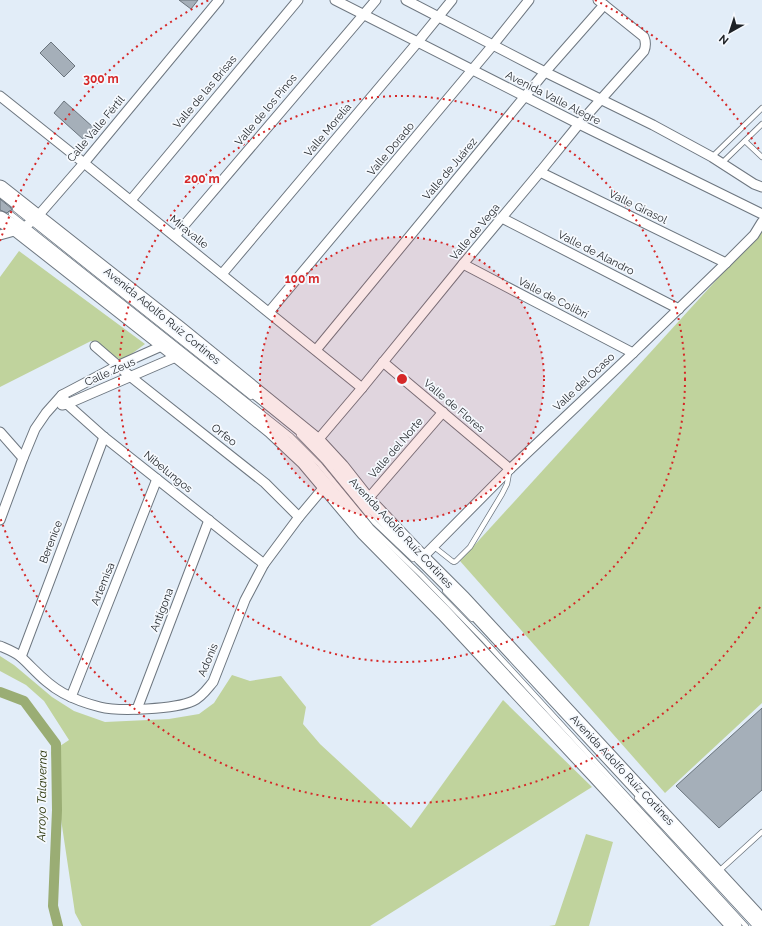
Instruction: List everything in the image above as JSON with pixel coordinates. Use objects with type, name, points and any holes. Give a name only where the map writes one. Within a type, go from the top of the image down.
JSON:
[{"type":"main road","name":"Avenida Adolfo Ruíz Cortines","points":[[0,188],[28,224],[164,345],[272,431],[304,461],[364,532],[444,613],[618,799],[734,926]]},
{"type":"main road","name":"Avenida Adolfo Ruíz Cortines","points":[[5,217],[28,224],[179,329],[317,440],[366,500],[419,560],[463,599],[762,922]]},
{"type":"street","name":"Calle Valle Fértil","points":[[28,224],[84,162],[219,0]]},
{"type":"street","name":"Valle de las Brisas","points":[[130,200],[298,0]]},
{"type":"street","name":"Avenida Valle Alegre","points":[[335,0],[417,43],[762,214]]},
{"type":"street","name":"Valle de los Pinos","points":[[176,236],[376,0]]},
{"type":"street","name":"Avenida Valle Alegre","points":[[406,0],[545,72],[653,125],[712,157],[754,184],[762,187]]},
{"type":"street","name":"Valle Morelia","points":[[222,274],[452,0]]},
{"type":"street","name":"Valle Dorado","points":[[269,312],[529,0]]},
{"type":"street","name":"Valle de Vega","points":[[317,440],[362,388],[579,124],[644,52],[646,42],[644,37],[601,3]]},
{"type":"street","name":"Valle de Juárez","points":[[316,350],[601,3]]},
{"type":"street","name":"Miravalle","points":[[0,96],[176,236],[362,388]]},
{"type":"street","name":"Valle Girasol","points":[[540,172],[726,263]]},
{"type":"street","name":"Valle de Alandro","points":[[502,218],[678,309]]},
{"type":"street","name":"Valle del Ocaso","points":[[419,560],[510,469],[726,263],[754,235],[762,222]]},
{"type":"street","points":[[0,235],[28,224]]},
{"type":"street","name":"Valle de Colibrí","points":[[463,264],[633,353]]},
{"type":"street","name":"Calle Zeus","points":[[0,520],[23,458],[37,426],[62,395],[117,366],[164,345]]},
{"type":"street","name":"Orfeo","points":[[95,346],[117,366],[265,483],[299,517]]},
{"type":"street","name":"Calle Zeus","points":[[51,407],[67,404],[178,356]]},
{"type":"street","name":"Valle de Flores","points":[[383,362],[510,469]]},
{"type":"street","name":"Nibelungos","points":[[62,395],[67,404],[104,437],[264,564]]},
{"type":"street","name":"Valle del Norte","points":[[366,500],[443,412]]},
{"type":"street","points":[[0,432],[23,458]]},
{"type":"street","name":"Berenice","points":[[21,657],[104,437]]},
{"type":"street","name":"Artemisa","points":[[71,697],[157,479]]},
{"type":"street","name":"Adonis","points":[[0,646],[21,657],[53,687],[71,697],[101,707],[138,709],[165,707],[194,701],[201,696],[212,682],[245,600],[264,564],[299,517],[325,486]]},
{"type":"street","name":"Antígona","points":[[138,709],[208,520]]},
{"type":"lane","points":[[712,157],[762,108]]},
{"type":"lane","points":[[722,163],[762,124]]},
{"type":"lane","points":[[745,140],[762,157]]},
{"type":"lane","points":[[15,210],[28,224],[291,436],[319,464],[371,527],[421,575],[484,640],[746,926]]},
{"type":"lane","points":[[28,224],[255,400]]},
{"type":"lane","points":[[292,430],[298,434],[325,462],[374,522],[419,560]]},
{"type":"lane","points":[[433,546],[452,561],[456,562],[470,547],[502,494],[507,484],[510,469]]},
{"type":"lane","points":[[444,590],[476,624]]},
{"type":"lane","points":[[631,792],[755,926]]},
{"type":"lane","points":[[717,873],[762,832]]},
{"type":"green space","points":[[762,230],[762,703],[665,793],[460,561]]},
{"type":"green space","points":[[19,251],[145,344],[122,361],[91,341],[0,387],[0,277]]},
{"type":"green space","points":[[0,656],[14,665],[52,697],[74,711],[105,722],[169,719],[199,714],[214,703],[232,675],[250,681],[281,676],[306,707],[303,724],[320,744],[411,828],[503,700],[592,787],[370,926],[82,926],[75,913],[51,752],[69,740],[44,701],[26,685],[0,671]]},
{"type":"green space","points":[[586,834],[613,842],[589,926],[549,926],[555,925]]},
{"type":"building","points":[[179,0],[198,0],[191,9]]},
{"type":"building","points":[[51,42],[75,66],[64,77],[40,53]]},
{"type":"building","points":[[64,101],[94,128],[84,140],[54,113]]},
{"type":"building","points":[[0,199],[12,210],[7,213],[0,210]]},
{"type":"building","points":[[762,708],[762,790],[719,828],[676,786]]},
{"type":"waterway","name":"Arroyo Talaverna","points":[[0,692],[24,701],[56,744],[57,810],[53,906],[58,926]]}]
